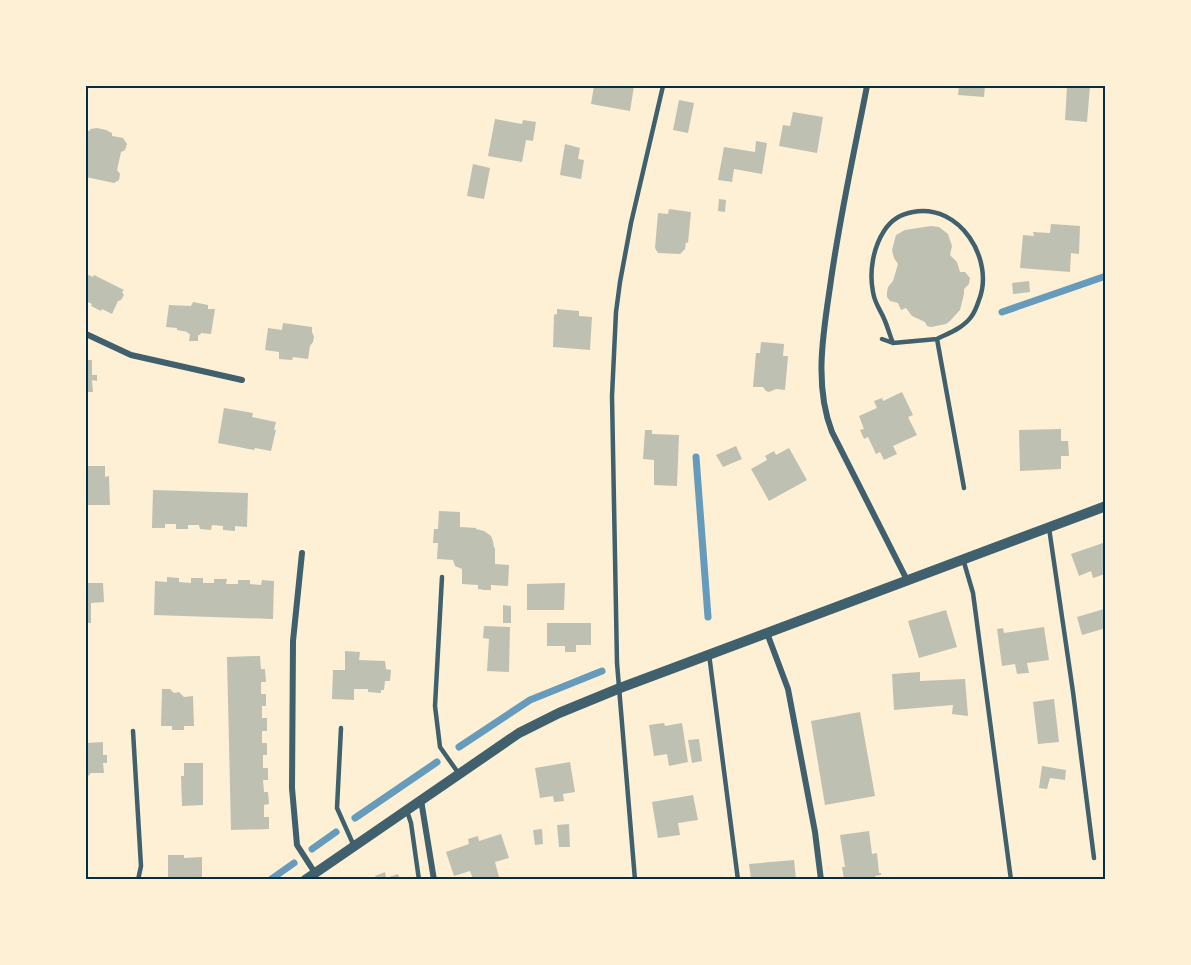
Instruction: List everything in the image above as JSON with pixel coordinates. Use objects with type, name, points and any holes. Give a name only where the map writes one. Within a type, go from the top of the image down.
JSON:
[{"type":"street","points":[[867,86],[834,258],[822,351],[822,396],[825,416],[832,432],[907,580]]},
{"type":"street","points":[[86,334],[131,355],[242,380]]},
{"type":"street","points":[[303,553],[293,641],[292,788],[297,845],[310,877],[528,728],[570,708],[1106,506]]},
{"type":"street","points":[[767,633],[788,689],[815,832],[821,879]]},
{"type":"street","points":[[421,800],[434,879]]},
{"type":"lane","points":[[635,879],[617,663],[612,396],[616,312],[620,282],[631,223],[663,86]]},
{"type":"lane","points":[[882,339],[893,343],[937,339],[958,328],[973,316],[982,293],[983,275],[980,256],[972,240],[956,222],[938,213],[918,211],[905,213],[893,220],[879,238],[872,265],[872,284],[875,305],[885,320],[893,343]]},
{"type":"lane","points":[[937,339],[964,488]]},
{"type":"lane","points":[[1048,527],[1073,692],[1094,858]]},
{"type":"lane","points":[[963,559],[972,594],[1011,879]]},
{"type":"lane","points":[[442,577],[435,705],[440,747],[459,774]]},
{"type":"lane","points":[[710,654],[738,879]]},
{"type":"lane","points":[[341,728],[337,808],[354,846]]},
{"type":"lane","points":[[133,731],[141,866],[138,879]]},
{"type":"lane","points":[[407,809],[419,879]]},
{"type":"building","points":[[594,86],[634,86],[630,111],[591,104]]},
{"type":"building","points":[[959,86],[985,86],[984,97],[958,95]]},
{"type":"building","points":[[1067,86],[1090,86],[1087,122],[1065,120]]},
{"type":"building","points":[[679,100],[694,103],[688,133],[673,130]]},
{"type":"building","points":[[793,112],[823,117],[817,153],[779,146],[783,125],[790,126]]},
{"type":"building","points":[[495,119],[522,124],[523,120],[536,122],[533,141],[526,140],[522,162],[488,156]]},
{"type":"building","points":[[97,128],[112,133],[112,136],[123,138],[127,144],[125,150],[121,152],[117,170],[120,174],[119,180],[114,183],[86,177],[86,130]]},
{"type":"building","points":[[756,141],[767,143],[762,174],[734,169],[732,182],[718,180],[724,147],[755,152]]},
{"type":"building","points":[[565,144],[580,148],[578,159],[584,160],[581,179],[560,175]]},
{"type":"building","points":[[473,164],[490,168],[484,199],[467,196]]},
{"type":"building","points":[[719,199],[726,200],[725,212],[718,211]]},
{"type":"building","points":[[669,209],[691,212],[688,243],[686,242],[685,249],[680,254],[658,253],[655,248],[658,213],[668,214]]},
{"type":"building","points":[[1051,224],[1080,226],[1079,254],[1071,253],[1070,272],[1020,268],[1023,235],[1034,236],[1033,232],[1050,233]]},
{"type":"building","points":[[939,227],[948,234],[952,246],[950,255],[957,262],[960,272],[965,272],[970,278],[969,284],[964,289],[960,310],[946,324],[931,327],[912,316],[906,308],[901,310],[898,303],[890,301],[887,292],[898,264],[892,250],[896,235],[905,230]]},
{"type":"building","points":[[86,274],[93,277],[94,275],[124,290],[122,292],[124,295],[118,301],[112,314],[91,306],[92,304],[86,301]]},
{"type":"building","points":[[1029,281],[1030,292],[1013,294],[1012,283]]},
{"type":"building","points":[[193,302],[208,305],[208,309],[215,309],[211,334],[201,333],[198,335],[198,341],[189,341],[188,332],[166,327],[169,305],[191,306]]},
{"type":"building","points":[[557,309],[579,311],[579,316],[592,317],[590,350],[553,347],[554,315],[557,314]]},
{"type":"building","points":[[283,323],[312,327],[314,337],[308,359],[293,357],[292,360],[279,359],[279,352],[265,350],[268,328],[282,330]]},
{"type":"building","points":[[761,342],[784,344],[783,356],[788,356],[785,390],[776,389],[769,392],[763,387],[753,387],[756,353],[760,353]]},
{"type":"building","points":[[86,360],[92,360],[92,375],[97,375],[97,381],[92,380],[93,392],[86,392]]},
{"type":"building","points":[[902,392],[913,415],[908,417],[917,435],[893,446],[897,454],[884,460],[880,452],[876,454],[868,437],[864,439],[860,430],[864,429],[859,416],[877,408],[874,401],[882,398],[883,401]]},
{"type":"building","points":[[224,408],[253,413],[252,417],[276,422],[271,451],[218,443]]},
{"type":"building","points":[[1061,429],[1061,441],[1068,441],[1069,456],[1061,456],[1061,469],[1020,471],[1019,430]]},
{"type":"building","points":[[645,430],[652,430],[652,434],[679,435],[677,486],[654,485],[654,460],[643,459]]},
{"type":"building","points":[[736,446],[742,459],[723,467],[716,455]]},
{"type":"building","points":[[789,448],[807,480],[769,501],[751,469],[767,460],[765,456],[774,451],[776,455]]},
{"type":"building","points":[[86,466],[105,466],[105,477],[109,476],[110,505],[88,505]]},
{"type":"building","points":[[153,490],[248,493],[247,527],[235,526],[235,531],[223,530],[223,526],[212,525],[211,530],[200,529],[199,525],[188,525],[188,529],[176,529],[176,524],[165,524],[165,528],[152,528]]},
{"type":"building","points":[[439,511],[460,512],[460,527],[476,528],[491,536],[495,548],[495,564],[509,565],[508,586],[491,585],[491,590],[484,590],[478,589],[478,585],[462,584],[462,569],[455,566],[453,560],[437,559],[438,543],[433,543],[434,529],[438,529]]},
{"type":"building","points":[[1106,542],[1106,570],[1103,570],[1105,574],[1093,578],[1091,571],[1079,576],[1071,554]]},
{"type":"building","points":[[167,577],[179,578],[179,582],[191,583],[191,578],[203,578],[203,583],[214,583],[214,579],[227,579],[226,584],[238,584],[238,580],[250,580],[250,584],[261,585],[262,580],[274,581],[273,619],[154,615],[155,581],[167,582]]},
{"type":"building","points":[[86,583],[103,583],[104,602],[91,603],[91,623],[86,623]]},
{"type":"building","points":[[565,583],[564,610],[527,610],[527,584]]},
{"type":"building","points":[[503,605],[511,606],[511,623],[503,623]]},
{"type":"building","points":[[1104,609],[1106,628],[1082,635],[1077,617]]},
{"type":"building","points":[[946,610],[957,647],[919,658],[908,621]]},
{"type":"building","points":[[547,623],[591,623],[591,645],[576,645],[576,652],[565,652],[565,646],[547,646]]},
{"type":"building","points":[[484,626],[510,627],[509,672],[487,671],[489,639],[483,638]]},
{"type":"building","points":[[1044,627],[1049,660],[1027,663],[1029,673],[1017,674],[1015,664],[1002,666],[997,629],[1003,628],[1004,633]]},
{"type":"building","points":[[345,651],[360,652],[359,660],[385,661],[386,669],[391,670],[390,681],[385,681],[384,690],[381,690],[381,693],[368,692],[368,689],[354,689],[354,700],[332,699],[333,670],[345,670]]},
{"type":"building","points":[[260,656],[261,669],[265,669],[266,682],[261,682],[261,694],[266,694],[266,706],[262,706],[262,718],[267,718],[267,731],[262,731],[262,743],[267,743],[267,755],[263,755],[263,768],[268,768],[268,780],[263,780],[264,792],[268,792],[269,804],[264,805],[264,817],[269,817],[269,829],[231,830],[227,657]]},
{"type":"building","points":[[920,672],[920,681],[965,679],[968,716],[952,714],[953,705],[894,710],[892,674]]},
{"type":"building","points":[[162,689],[170,689],[174,693],[179,692],[184,697],[193,696],[194,726],[184,726],[184,730],[172,730],[172,726],[161,726]]},
{"type":"building","points":[[1054,699],[1059,742],[1038,744],[1033,702]]},
{"type":"building","points":[[860,712],[875,796],[825,805],[811,721]]},
{"type":"building","points":[[664,723],[665,726],[682,723],[688,762],[669,766],[667,754],[654,756],[649,725]]},
{"type":"building","points":[[699,739],[702,761],[692,763],[688,740]]},
{"type":"building","points":[[103,742],[103,755],[107,755],[107,763],[103,763],[104,773],[91,773],[86,778],[86,743]]},
{"type":"building","points":[[570,762],[575,792],[563,794],[564,801],[554,802],[553,796],[540,798],[535,768]]},
{"type":"building","points":[[184,763],[203,763],[203,805],[182,806],[181,776],[184,776]]},
{"type":"building","points":[[1042,766],[1066,770],[1065,780],[1050,778],[1047,789],[1039,788]]},
{"type":"building","points":[[693,795],[698,820],[678,823],[680,835],[658,838],[652,802]]},
{"type":"building","points":[[569,824],[570,847],[559,847],[557,825]]},
{"type":"building","points":[[542,829],[543,844],[535,845],[533,830]]},
{"type":"building","points":[[869,831],[872,854],[877,853],[881,875],[875,876],[876,879],[844,879],[842,867],[845,867],[840,835]]},
{"type":"building","points":[[501,834],[509,858],[495,862],[499,877],[473,879],[470,871],[454,876],[446,852],[469,844],[468,839],[478,836],[479,841]]},
{"type":"building","points":[[168,855],[184,855],[184,858],[202,857],[202,879],[168,879]]},
{"type":"building","points":[[794,860],[796,879],[751,879],[749,864]]},
{"type":"building","points":[[385,872],[386,878],[398,874],[400,879],[376,879],[375,876]]},
{"type":"waterway","points":[[1002,312],[1106,276]]},
{"type":"waterway","points":[[696,457],[708,617]]},
{"type":"waterway","points":[[459,747],[530,700],[602,671]]},
{"type":"waterway","points":[[355,818],[437,762]]},
{"type":"waterway","points":[[312,849],[336,832]]},
{"type":"waterway","points":[[270,880],[294,863]]}]
